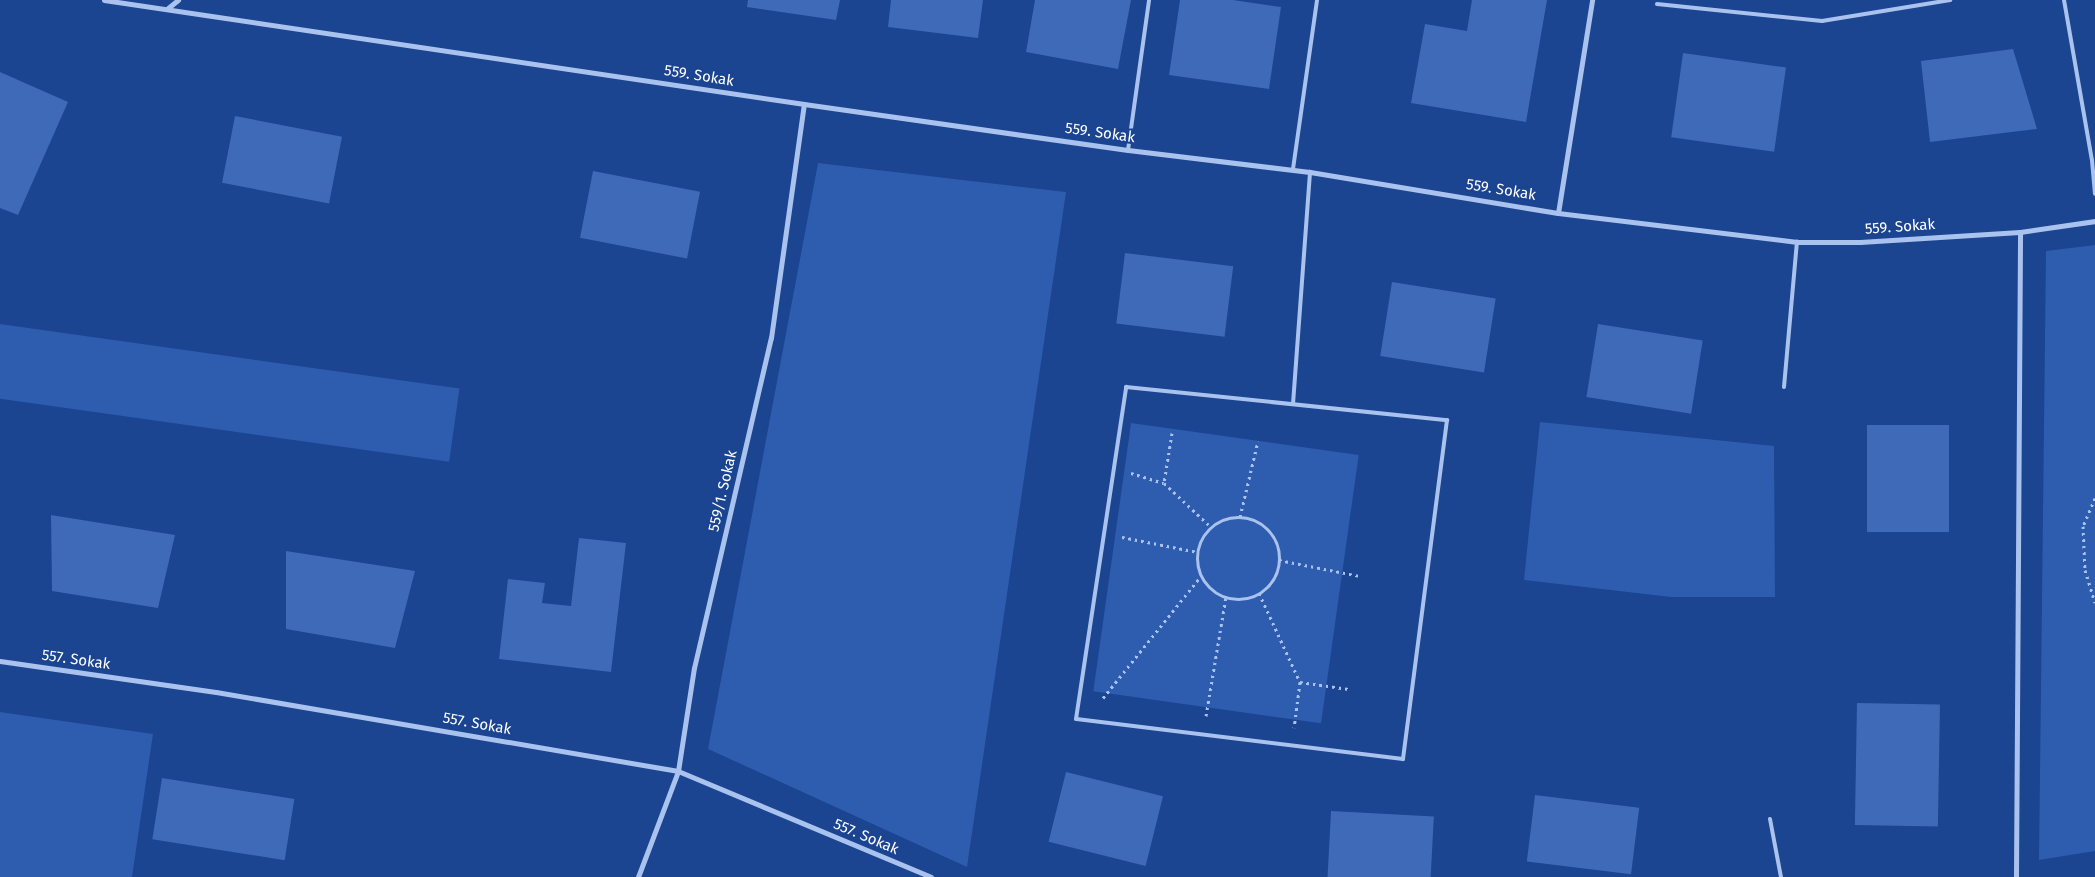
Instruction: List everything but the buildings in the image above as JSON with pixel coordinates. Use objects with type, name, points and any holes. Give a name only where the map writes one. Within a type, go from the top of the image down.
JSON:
[{"type":"street","name":"559. Sokak","points":[[104,0],[804,104],[1128,150],[1293,169],[1558,212],[1797,242],[1860,242],[2020,232],[2095,221]]},
{"type":"street","points":[[168,8],[178,0]]},
{"type":"street","points":[[1558,212],[1592,0]]},
{"type":"street","name":"559/1. Sokak","points":[[638,877],[678,771],[694,668],[772,338],[804,104]]},
{"type":"street","points":[[2016,877],[2020,232]]},
{"type":"street","name":"557. Sokak","points":[[0,661],[216,692],[678,771],[931,877]]},
{"type":"lane","points":[[1128,150],[1149,0]]},
{"type":"lane","points":[[1293,169],[1317,0]]},
{"type":"lane","points":[[1657,4],[1822,21],[1950,0]]},
{"type":"lane","points":[[2064,0],[2092,160],[2095,194]]},
{"type":"lane","points":[[1293,404],[1310,172]]},
{"type":"lane","points":[[1784,387],[1797,242]]},
{"type":"lane","points":[[1126,387],[1447,420],[1403,759],[1292,745],[1076,719],[1126,387]]},
{"type":"lane","points":[[1770,819],[1781,877]]},
{"type":"path","points":[[1164,483],[1172,433]]},
{"type":"path","points":[[1240,517],[1258,441]]},
{"type":"path","points":[[1128,472],[1164,483],[1211,528]]},
{"type":"path","points":[[2095,498],[2083,526],[2085,570],[2095,603]]},
{"type":"path","points":[[1240,517],[1264,526],[1272,536],[1278,548],[1279,560],[1276,573],[1269,584],[1259,593],[1248,598],[1234,599],[1220,595],[1208,587],[1201,576],[1197,562],[1204,534],[1211,528],[1227,518],[1240,517]]},
{"type":"path","points":[[1121,537],[1198,552]]},
{"type":"path","points":[[1279,560],[1360,576]]},
{"type":"path","points":[[1103,698],[1201,576]]},
{"type":"path","points":[[1259,593],[1300,682],[1292,745]]},
{"type":"path","points":[[1206,716],[1226,597]]},
{"type":"path","points":[[1300,682],[1348,689]]},
{"type":"shaded area","points":[[818,163],[1066,192],[967,867],[708,749]]},
{"type":"shaded area","points":[[2095,245],[2095,851],[2039,860],[2046,251]]},
{"type":"shaded area","points":[[0,324],[459,389],[449,462],[0,399]]},
{"type":"shaded area","points":[[1540,422],[1774,446],[1775,597],[1671,597],[1524,580]]},
{"type":"shaded area","points":[[1131,423],[1359,455],[1321,723],[1093,691]]},
{"type":"shaded area","points":[[0,712],[153,734],[132,877],[0,877]]}]
